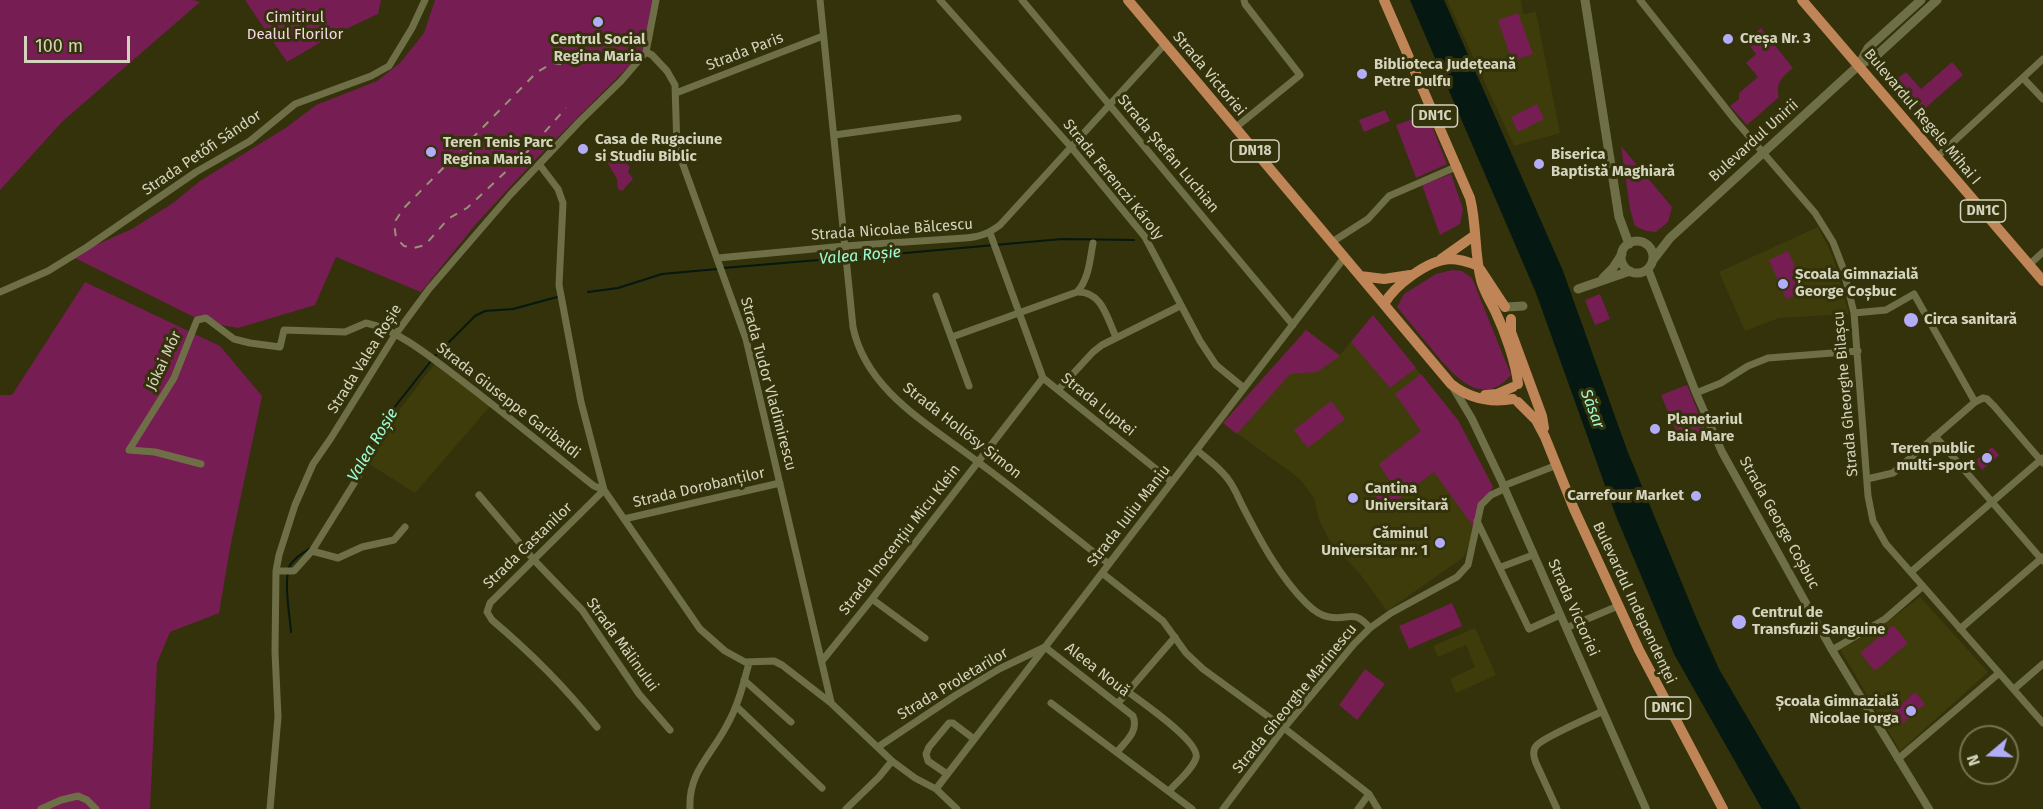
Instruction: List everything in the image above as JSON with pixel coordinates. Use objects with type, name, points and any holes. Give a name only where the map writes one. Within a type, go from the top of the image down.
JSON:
[{"type":"main road","name":"Strada Victoriei","points":[[1128,0],[1451,384],[1468,396],[1479,399],[1495,400],[1515,393]]},
{"type":"main road","name":"Bulevardul Independenței","points":[[1384,0],[1458,166],[1474,211],[1478,266],[1488,278],[1505,314],[1542,416],[1545,437]]},
{"type":"main road","points":[[1585,0],[1619,217],[1629,244]]},
{"type":"main road","name":"Bulevardul Regele Mihai I","points":[[1802,0],[2043,281]]},
{"type":"main road","name":"Bulevardul Unirii","points":[[1859,65],[1868,48],[1921,0]]},
{"type":"main road","name":"Bulevardul Unirii","points":[[1648,269],[1670,238],[1859,65],[1876,56],[1937,0]]},
{"type":"main road","points":[[1384,304],[1391,293],[1413,274],[1438,261],[1475,235]]},
{"type":"main road","points":[[1601,280],[1629,244],[1636,241],[1670,238]]},
{"type":"main road","points":[[1643,242],[1652,251],[1653,260]]},
{"type":"main road","points":[[1622,253],[1623,263],[1630,271]]},
{"type":"main road","points":[[1438,261],[1457,259],[1478,266]]},
{"type":"main road","points":[[1578,289],[1630,271],[1639,273],[1648,269]]},
{"type":"main road","points":[[1360,276],[1384,279],[1413,274]]},
{"type":"main road","points":[[1505,314],[1522,306]]},
{"type":"main road","name":"Bulevardul Independenței","points":[[1505,314],[1513,361],[1515,393],[1536,420],[1545,437],[1574,509],[1618,606],[1665,703],[1723,809]]},
{"type":"main road","name":"Strada Victoriei","points":[[1430,357],[1436,359],[1459,383],[1474,393],[1515,393]]},
{"type":"main road","points":[[1515,393],[1526,400],[1529,393],[1542,416]]},
{"type":"street","name":"Strada Petőfi Sándor","points":[[0,292],[48,271],[87,247],[196,172],[250,141],[295,104],[371,76],[389,66],[425,0]]},
{"type":"street","name":"Strada Valea Roșie","points":[[270,809],[278,717],[275,652],[276,571],[289,523],[310,470],[411,311],[454,258],[539,164],[621,81],[646,52],[656,0]]},
{"type":"street","name":"Strada Hollósy Simon","points":[[820,0],[853,327],[859,350],[905,408],[978,461],[1109,564]]},
{"type":"street","name":"Strada Ferenczi Károly","points":[[940,0],[1071,147],[1145,237],[1180,306],[1216,365],[1244,388]]},
{"type":"street","name":"Strada Ștefan Luchian","points":[[1022,0],[1293,325]]},
{"type":"street","points":[[1235,128],[1300,75],[1244,0]]},
{"type":"street","name":"Strada Gheorghe Bilașcu","points":[[1640,0],[1700,77],[1827,230],[1843,268],[1854,313],[1867,479],[1873,521],[1886,544],[2043,723]]},
{"type":"street","name":"Strada Paris","points":[[676,93],[823,36]]},
{"type":"street","name":"Strada Nicolae Bălcescu","points":[[719,261],[846,254],[980,237],[990,233],[1000,225],[1165,44]]},
{"type":"street","name":"Strada Tudor Vladimirescu","points":[[646,52],[667,71],[675,85],[677,148],[746,339],[831,703]]},
{"type":"street","points":[[1936,158],[2043,59]]},
{"type":"street","points":[[2023,78],[2043,99]]},
{"type":"street","points":[[834,135],[957,118]]},
{"type":"street","points":[[539,164],[558,189],[562,203],[559,275],[561,297],[581,402],[604,490],[700,629],[724,651],[741,661],[749,663],[774,661],[787,668],[831,703],[892,761],[915,778],[936,789],[957,809]]},
{"type":"street","points":[[1332,242],[1371,216],[1389,196],[1458,166]]},
{"type":"street","name":"Strada Luptei","points":[[990,233],[1043,378],[1172,482]]},
{"type":"street","points":[[952,337],[1077,291],[1083,285],[1087,274],[1093,243]]},
{"type":"street","points":[[2029,264],[2043,252]]},
{"type":"street","name":"Strada Iuliu Maniu","points":[[936,789],[1344,258]]},
{"type":"street","name":"Strada George Coșbuc","points":[[1648,269],[1696,393],[1739,483],[1832,650],[1929,809]]},
{"type":"street","points":[[1077,291],[1093,295],[1098,300],[1116,338]]},
{"type":"street","points":[[1854,313],[1886,310],[1914,294],[1975,402]]},
{"type":"street","points":[[936,296],[969,386]]},
{"type":"street","points":[[1058,390],[1093,352],[1180,306]]},
{"type":"street","name":"Jókai Mór","points":[[201,464],[155,452],[129,450],[174,378],[195,322],[199,318],[208,318],[234,339],[280,347],[284,330],[345,332],[366,323],[395,335]]},
{"type":"street","name":"Strada Giuseppe Garibaldi","points":[[395,335],[492,404],[594,486],[604,490]]},
{"type":"street","points":[[1696,393],[1721,383],[1748,366],[1768,358],[1858,351]]},
{"type":"street","name":"Strada Inocențiu Micu Klein","points":[[822,661],[1043,378]]},
{"type":"street","name":"Strada Victoriei","points":[[1451,384],[1472,419],[1646,809]]},
{"type":"street","points":[[1867,479],[1893,473],[1975,402],[1983,398],[1991,403],[2042,461],[1911,572]]},
{"type":"street","points":[[1472,419],[1473,406],[1479,399]]},
{"type":"street","points":[[1935,436],[2042,559],[1959,629]]},
{"type":"street","points":[[1197,450],[1220,469],[1230,482],[1265,548],[1285,578],[1306,603],[1317,612],[1329,617],[1355,615],[1363,619],[1370,628]]},
{"type":"street","name":"Strada Gheorghe Marinescu","points":[[1223,809],[1284,728],[1370,628],[1391,613],[1464,572],[1468,565],[1479,511],[1486,499],[1503,487],[1557,465]]},
{"type":"street","points":[[276,571],[294,571],[312,551],[358,477]]},
{"type":"street","name":"Strada Dorobanților","points":[[624,519],[780,483]]},
{"type":"street","name":"Strada Castanilor","points":[[597,727],[541,662],[492,620],[487,612],[490,603],[604,490]]},
{"type":"street","name":"Strada Mălinului","points":[[479,495],[534,560],[582,610],[639,694],[670,730]]},
{"type":"street","points":[[1477,521],[1530,629],[1560,615]]},
{"type":"street","points":[[312,551],[338,558],[362,548],[394,540],[405,527]]},
{"type":"street","points":[[1501,567],[1533,555]]},
{"type":"street","points":[[1102,573],[1163,621],[1186,653],[1212,676],[1369,794],[1378,809]]},
{"type":"street","points":[[1832,650],[1885,619],[1923,586]]},
{"type":"street","points":[[872,599],[925,638]]},
{"type":"street","points":[[1566,628],[1618,606]]},
{"type":"street","points":[[1118,703],[1175,637]]},
{"type":"street","name":"Aleea Nouă","points":[[1045,647],[1133,716],[1135,727],[1117,752]]},
{"type":"street","name":"Strada Proletarilor","points":[[878,747],[956,694],[999,669],[1045,647]]},
{"type":"street","points":[[690,809],[692,780],[717,743],[736,706],[749,663]]},
{"type":"street","points":[[2014,689],[2043,664]]},
{"type":"street","points":[[1898,759],[1998,674]]},
{"type":"street","points":[[744,680],[791,722]]},
{"type":"street","name":"Aleea Nouă","points":[[1127,690],[1186,738],[1196,751],[1196,758],[1169,791]]},
{"type":"street","points":[[1051,703],[1192,809]]},
{"type":"street","points":[[736,706],[822,788]]},
{"type":"street","points":[[1557,809],[1533,756],[1534,750],[1542,741],[1603,711]]},
{"type":"street","points":[[947,774],[928,761],[926,754],[929,747],[949,723],[953,723],[974,739]]},
{"type":"street","points":[[846,809],[892,761]]},
{"type":"street","points":[[1358,809],[1369,794]]},
{"type":"street","points":[[41,809],[61,800],[78,796],[87,800],[96,809]]},
{"type":"shaded area","points":[[1447,0],[1521,0],[1523,14],[1536,12],[1560,133],[1514,146]]},
{"type":"shaded area","name":"Școala Gimnazială George Coșbuc","points":[[1818,227],[1833,257],[1849,314],[1779,318],[1745,331],[1719,272]]},
{"type":"shaded area","points":[[1373,315],[1458,420],[1493,487],[1464,557],[1387,611],[1360,574],[1330,542],[1319,519],[1314,498],[1300,479],[1223,423],[1306,330],[1340,355]]},
{"type":"shaded area","points":[[436,362],[492,404],[415,493],[366,462],[375,442]]},
{"type":"shaded area","name":"Școala Gimnazială Nicolae Iorga","points":[[1920,597],[1988,672],[1900,751],[1840,649],[1878,629]]},
{"type":"shaded area","points":[[1475,628],[1496,675],[1456,693],[1450,679],[1475,667],[1466,645],[1438,657],[1433,646]]},
{"type":"green space","points":[[0,0],[193,0],[200,2],[63,121],[0,190]]},
{"type":"green space","name":"Cimitirul Dealul Florilor","points":[[245,0],[381,0],[378,14],[333,35],[287,62]]},
{"type":"green space","points":[[435,0],[656,0],[646,52],[642,53],[536,159],[476,224],[421,292],[336,257],[315,305],[238,328],[204,322],[71,256],[132,229],[173,203],[200,181],[287,127],[316,105],[377,81],[400,63],[424,33]]},
{"type":"green space","points":[[1518,13],[1533,54],[1512,61],[1498,20]]},
{"type":"green space","points":[[1761,28],[1793,68],[1779,84],[1779,97],[1747,125],[1730,106],[1739,99],[1739,93],[1758,77],[1746,63],[1756,54],[1746,41]]},
{"type":"green space","points":[[1952,62],[1963,75],[1923,110],[1897,79],[1906,72],[1921,89]]},
{"type":"green space","points":[[1537,104],[1544,119],[1518,132],[1511,117]]},
{"type":"green space","points":[[1385,110],[1390,121],[1364,132],[1359,120]]},
{"type":"green space","points":[[1427,114],[1447,164],[1416,178],[1396,125]]},
{"type":"green space","points":[[1621,146],[1672,207],[1668,222],[1656,232],[1635,226],[1630,209]]},
{"type":"green space","points":[[614,151],[630,167],[628,172],[633,179],[622,191],[618,189],[617,179],[607,162],[612,158],[619,161]]},
{"type":"green space","points":[[1451,174],[1463,209],[1460,224],[1440,235],[1422,185]]},
{"type":"green space","points":[[1788,251],[1806,291],[1786,299],[1769,260]]},
{"type":"green space","points":[[1452,270],[1462,271],[1472,278],[1511,375],[1499,385],[1488,389],[1477,389],[1467,384],[1447,367],[1397,307],[1404,294],[1436,274]]},
{"type":"green space","points":[[85,282],[220,346],[262,396],[230,548],[219,613],[170,632],[157,663],[150,809],[0,809],[0,395],[12,395]]},
{"type":"green space","points":[[1600,294],[1610,319],[1595,325],[1585,300]]},
{"type":"green space","points":[[1373,315],[1416,368],[1390,388],[1351,342]]},
{"type":"green space","points":[[1306,330],[1340,356],[1317,372],[1290,374],[1237,434],[1223,423]]},
{"type":"green space","points":[[1421,374],[1458,420],[1493,487],[1473,526],[1434,472],[1385,509],[1375,495],[1390,482],[1379,464],[1421,431],[1395,394]]},
{"type":"green space","points":[[1687,385],[1706,431],[1680,441],[1661,395]]},
{"type":"green space","points":[[1331,401],[1345,419],[1308,448],[1294,430]]},
{"type":"green space","name":"Teren public multi-sport","points":[[1992,447],[1999,455],[1982,470],[1975,461]]},
{"type":"green space","points":[[1452,603],[1462,626],[1409,649],[1399,626]]},
{"type":"green space","points":[[1893,625],[1908,643],[1875,671],[1860,653]]},
{"type":"green space","points":[[1365,669],[1385,684],[1357,720],[1339,705]]},
{"type":"green space","points":[[1915,692],[1925,704],[1902,724],[1892,712]]},
{"type":"water","name":"Săsar","points":[[1410,0],[1444,0],[1563,271],[1627,450],[1698,622],[1719,669],[1801,809],[1762,809],[1674,654],[1616,516],[1536,293]]},
{"type":"waterway","name":"Valea Roșie","points":[[849,258],[1062,239],[1134,240]]},
{"type":"waterway","name":"Valea Roșie","points":[[723,268],[843,258]]},
{"type":"waterway","name":"Valea Roșie","points":[[588,292],[618,288],[662,274],[718,269]]},
{"type":"waterway","name":"Valea Roșie","points":[[435,356],[475,316],[485,311],[513,309],[557,297]]},
{"type":"waterway","name":"Valea Roșie","points":[[352,480],[386,418],[431,361]]},
{"type":"waterway","name":"Valea Roșie","points":[[291,632],[287,589],[288,572],[294,560],[312,547]]},
{"type":"railway","points":[[561,64],[553,63],[537,72],[403,209],[394,223],[396,238],[404,246],[414,248],[425,245],[448,219],[467,208],[528,151],[566,108]]},
{"type":"place","name":"Centrul Social Regina Maria","points":[[598,22]]},
{"type":"place","name":"Creșa Nr. 3","points":[[1728,39]]},
{"type":"place","name":"Biblioteca Județeană Petre Dulfu","points":[[1362,74]]},
{"type":"place","name":"Casa de Rugaciune si Studiu Biblic","points":[[583,149]]},
{"type":"place","name":"Teren Tenis Parc Regina Maria","points":[[431,152]]},
{"type":"place","name":"Biserica Baptistă Maghiară","points":[[1539,164]]},
{"type":"place","name":"Școala Gimnazială George Coșbuc","points":[[1783,284]]},
{"type":"place","name":"Circa sanitară","points":[[1911,320]]},
{"type":"place","name":"Planetariul Baia Mare","points":[[1655,429]]},
{"type":"place","name":"Teren public multi-sport","points":[[1987,458]]},
{"type":"place","name":"Carrefour Market","points":[[1696,496]]},
{"type":"place","name":"Cantina Universitară","points":[[1353,498]]},
{"type":"place","name":"Căminul Universitar nr. 1","points":[[1440,543]]},
{"type":"place","name":"Centrul de Transfuzii Sanguine","points":[[1739,622]]},
{"type":"place","name":"Școala Gimnazială Nicolae Iorga","points":[[1911,711]]}]
